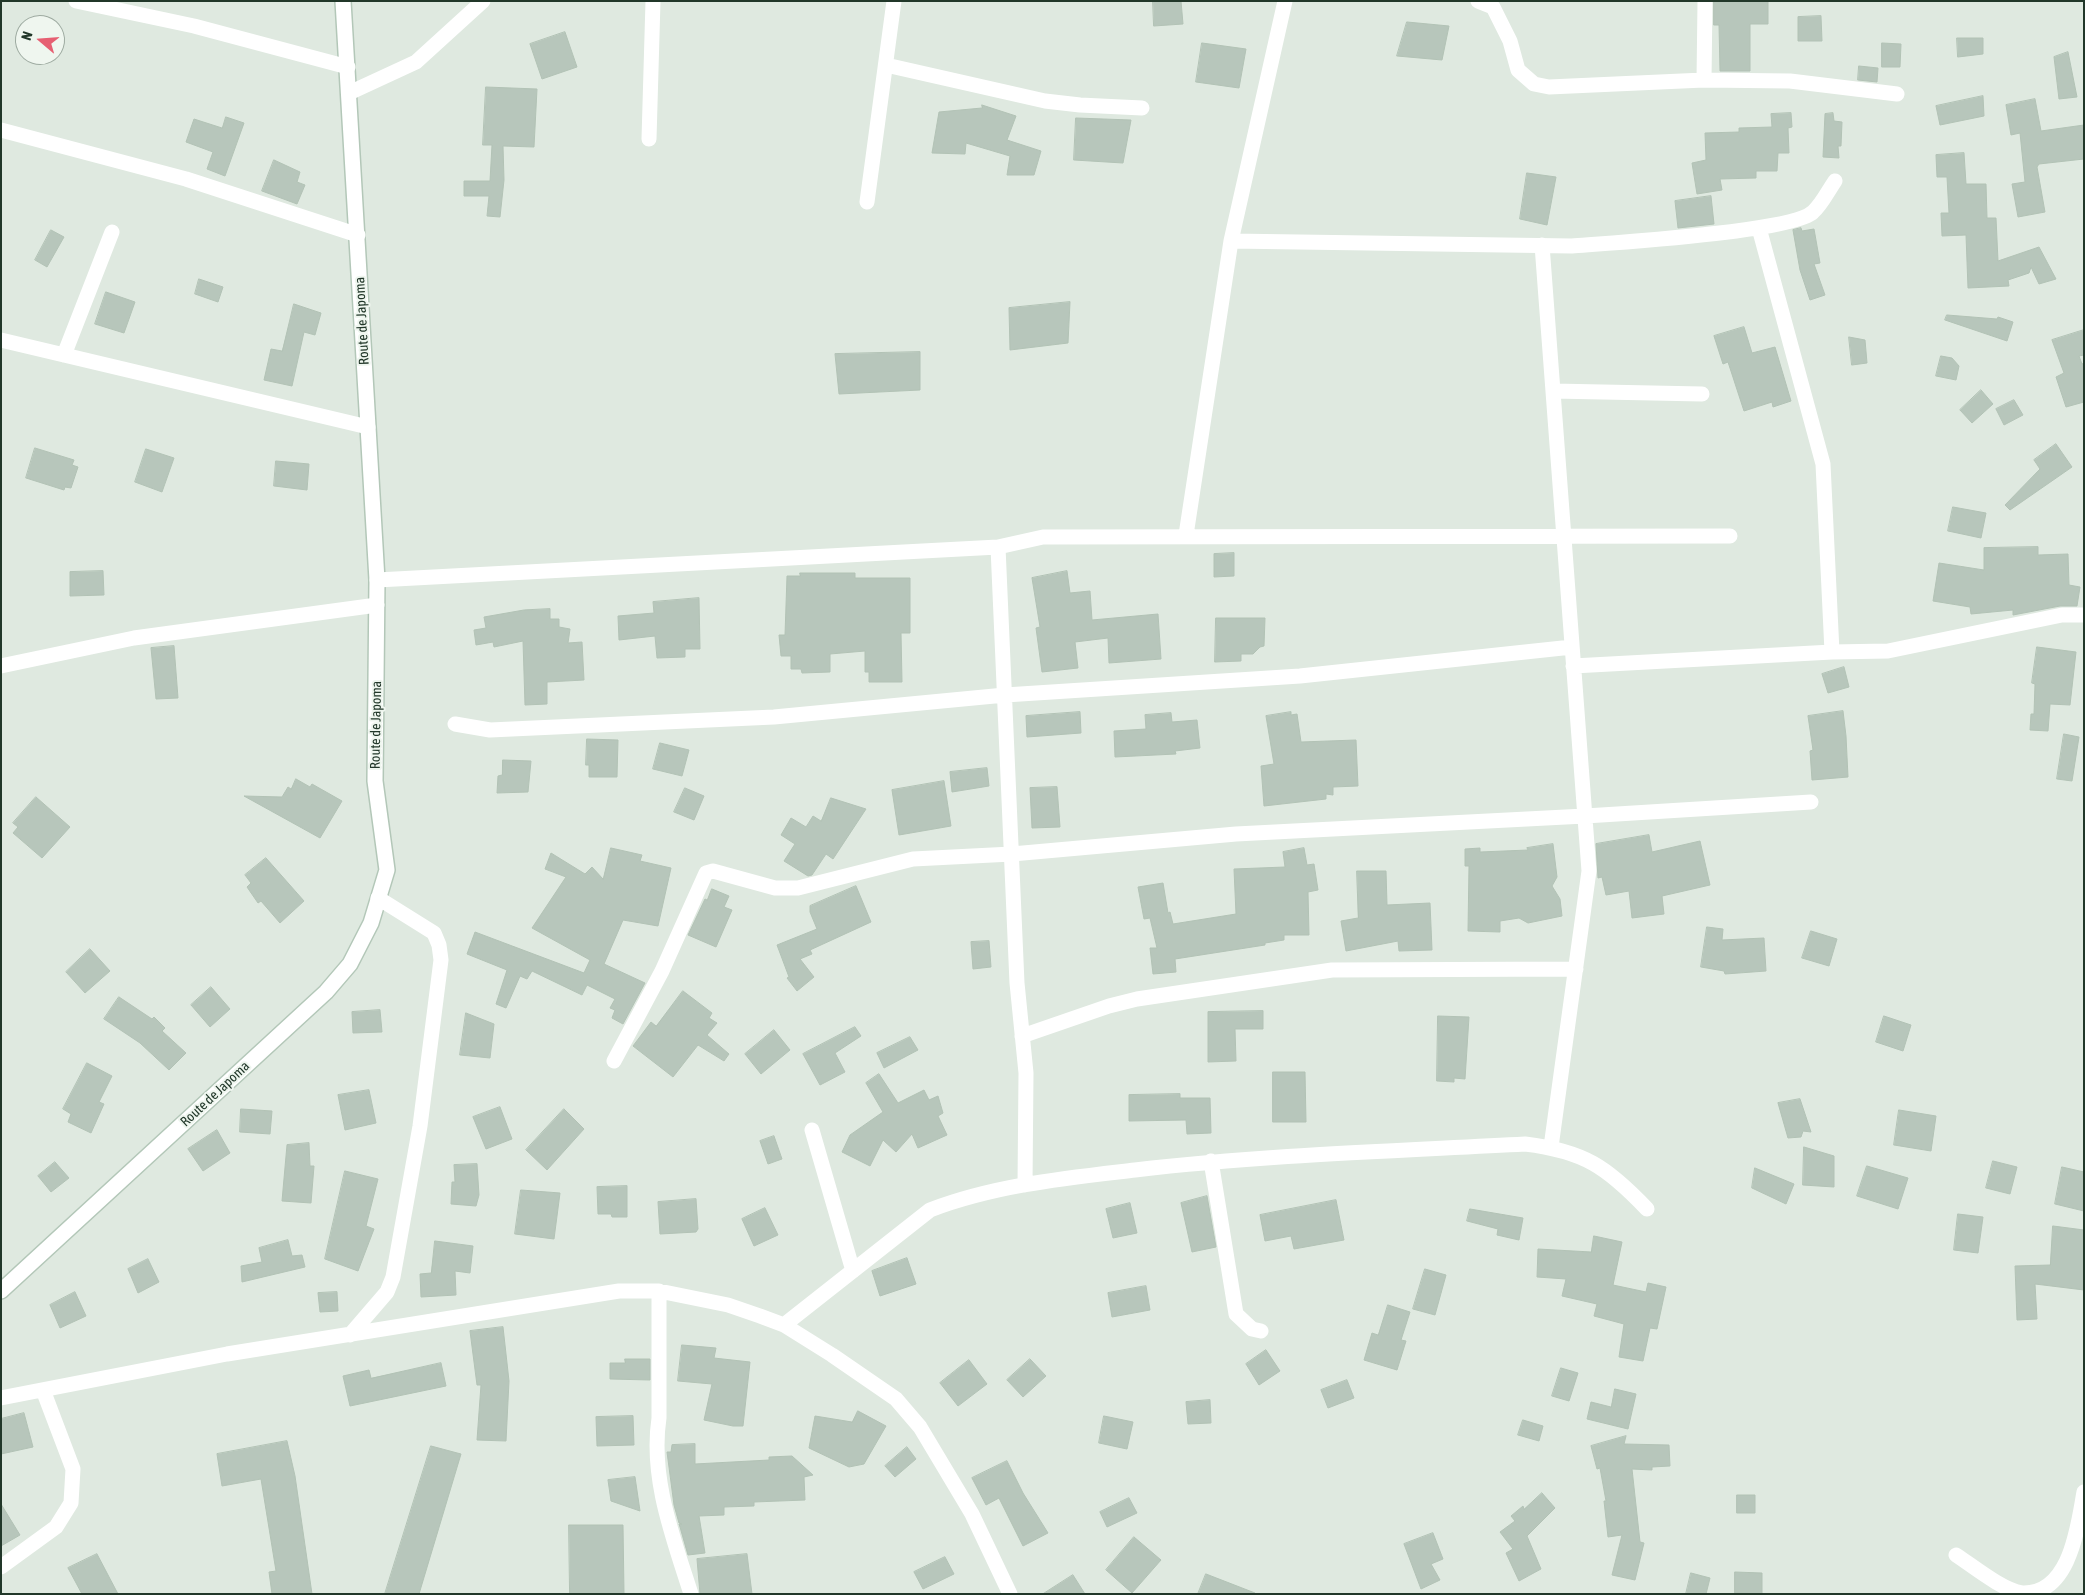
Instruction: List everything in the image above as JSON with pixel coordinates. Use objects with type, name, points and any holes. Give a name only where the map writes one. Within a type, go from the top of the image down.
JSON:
[{"type":"street","points":[[76,1],[194,26],[348,67]]},
{"type":"street","name":"Route de Japoma","points":[[1,1291],[326,992],[350,964],[371,923],[387,870],[376,780],[377,580],[343,1]]},
{"type":"street","points":[[349,93],[416,62],[483,1]]},
{"type":"street","points":[[649,139],[653,1]]},
{"type":"street","points":[[867,202],[894,1]]},
{"type":"street","points":[[1186,535],[1231,241],[1285,1]]},
{"type":"street","points":[[1478,1],[1493,8],[1510,41],[1518,70],[1534,84],[1549,87],[1704,80],[1790,81],[1897,94]]},
{"type":"street","points":[[1704,80],[1705,1]]},
{"type":"street","points":[[886,65],[1045,101],[1142,108]]},
{"type":"street","points":[[1,130],[186,179],[358,236]]},
{"type":"street","points":[[1231,241],[1542,245],[1611,243],[1759,228],[1798,219],[1813,213],[1835,181]]},
{"type":"street","points":[[1759,228],[1823,464],[1832,652]]},
{"type":"street","points":[[64,355],[112,232]]},
{"type":"street","points":[[1542,245],[1589,872],[1551,1147]]},
{"type":"street","points":[[1,340],[368,427]]},
{"type":"street","points":[[1553,391],[1702,394]]},
{"type":"street","points":[[377,580],[998,546],[1043,536],[1730,536]]},
{"type":"street","points":[[998,546],[1017,983],[1026,1073],[1025,1186]]},
{"type":"street","points":[[1,666],[134,638],[377,605]]},
{"type":"street","points":[[1573,666],[1832,652],[1888,651],[2062,615],[2084,615]]},
{"type":"street","points":[[455,724],[490,730],[774,717],[1005,695],[1300,676],[1572,647]]},
{"type":"street","points":[[614,1061],[662,971],[706,872],[719,871],[776,888],[798,888],[913,859],[1012,854],[1236,834],[1811,802]]},
{"type":"street","points":[[350,1335],[387,1292],[393,1277],[420,1126],[441,960],[439,945],[434,933],[378,898]]},
{"type":"street","points":[[1022,1036],[1109,1006],[1137,999],[1332,970],[1576,969]]},
{"type":"street","points":[[812,1130],[853,1271]]},
{"type":"street","points":[[784,1325],[930,1210],[947,1203],[1074,1177],[1211,1161],[1525,1144],[1551,1147],[1590,1160],[1616,1177],[1647,1209]]},
{"type":"street","points":[[1211,1161],[1236,1314],[1252,1329],[1261,1330]]},
{"type":"street","points":[[1,1398],[227,1354],[619,1291],[659,1291],[728,1305],[784,1325],[832,1355],[896,1400],[920,1427],[972,1514],[1010,1594]]},
{"type":"street","points":[[659,1291],[659,1418],[656,1438],[666,1514],[691,1594]]},
{"type":"street","points":[[1,1567],[56,1527],[71,1504],[73,1468],[43,1390]]},
{"type":"street","points":[[1956,1555],[2005,1586],[2022,1593],[2036,1592],[2060,1576],[2078,1556],[2084,1492]]},
{"type":"building","points":[[1153,1],[1181,1],[1183,24],[1154,26]]},
{"type":"building","points":[[1714,1],[1768,1],[1768,24],[1750,24],[1750,71],[1720,71],[1719,25],[1714,25]]},
{"type":"building","points":[[1821,16],[1822,41],[1798,41],[1798,17]]},
{"type":"building","points":[[1407,22],[1449,26],[1442,60],[1397,56]]},
{"type":"building","points":[[565,32],[577,67],[542,79],[530,44]]},
{"type":"building","points":[[1957,38],[1983,38],[1983,54],[1958,57]]},
{"type":"building","points":[[1202,43],[1246,49],[1239,88],[1196,82]]},
{"type":"building","points":[[1882,43],[1901,44],[1900,67],[1882,67]]},
{"type":"building","points":[[2068,52],[2077,97],[2059,99],[2054,57]]},
{"type":"building","points":[[1859,66],[1878,68],[1877,82],[1858,80]]},
{"type":"building","points":[[486,87],[537,89],[534,147],[503,146],[504,180],[500,217],[487,216],[489,196],[464,196],[464,181],[490,181],[492,145],[483,145]]},
{"type":"building","points":[[1983,96],[1984,116],[1940,125],[1936,106]]},
{"type":"building","points":[[2035,99],[2041,131],[2084,125],[2084,159],[2039,164],[2037,167],[2045,212],[2018,217],[2012,184],[2025,182],[2020,133],[2011,135],[2006,105]]},
{"type":"building","points":[[982,105],[1016,116],[1007,140],[1041,151],[1034,175],[1007,175],[1010,156],[966,143],[965,154],[932,153],[939,112],[982,108]]},
{"type":"building","points":[[1791,113],[1792,127],[1788,128],[1789,153],[1778,153],[1777,171],[1756,171],[1756,178],[1720,179],[1722,190],[1697,194],[1692,163],[1706,160],[1705,133],[1739,132],[1739,128],[1772,127],[1771,114]]},
{"type":"building","points":[[1833,113],[1834,121],[1842,122],[1841,146],[1838,146],[1839,158],[1823,157],[1825,114]]},
{"type":"building","points":[[226,117],[244,123],[225,176],[207,169],[213,152],[186,142],[194,119],[222,128]]},
{"type":"building","points":[[1076,118],[1131,120],[1123,163],[1074,160]]},
{"type":"building","points":[[1964,153],[1966,184],[1986,184],[1987,218],[1996,218],[1998,261],[2039,247],[2056,279],[2039,284],[2031,267],[2029,273],[2008,280],[2009,286],[1968,288],[1966,235],[1942,236],[1941,213],[1949,213],[1947,177],[1937,177],[1936,155]]},
{"type":"building","points":[[274,160],[300,172],[297,182],[305,185],[297,204],[262,191]]},
{"type":"building","points":[[1527,173],[1556,177],[1547,225],[1520,219]]},
{"type":"building","points":[[1711,196],[1714,224],[1678,228],[1675,201]]},
{"type":"building","points":[[1801,228],[1802,231],[1814,229],[1820,263],[1814,264],[1825,295],[1810,300],[1800,270],[1793,230]]},
{"type":"building","points":[[51,230],[64,237],[47,267],[35,260]]},
{"type":"building","points":[[199,279],[223,287],[218,302],[195,294]]},
{"type":"building","points":[[106,292],[135,302],[124,333],[95,324]]},
{"type":"building","points":[[1070,302],[1068,343],[1010,350],[1009,308]]},
{"type":"building","points":[[294,304],[321,313],[315,335],[304,332],[292,386],[264,380],[271,349],[282,351]]},
{"type":"building","points":[[1947,315],[1997,319],[1998,317],[2013,322],[2007,341],[1945,320]]},
{"type":"building","points":[[1744,327],[1752,353],[1775,347],[1791,401],[1773,407],[1772,402],[1744,411],[1728,362],[1723,364],[1714,336]]},
{"type":"building","points":[[2084,330],[2084,355],[2079,356],[2082,364],[2084,363],[2084,402],[2066,407],[2056,377],[2064,373],[2052,340]]},
{"type":"building","points":[[1849,337],[1865,340],[1867,363],[1852,365]]},
{"type":"building","points":[[920,352],[920,390],[839,394],[835,354]]},
{"type":"building","points":[[1941,356],[1952,358],[1959,366],[1956,380],[1936,376]]},
{"type":"building","points":[[1981,390],[1993,404],[1972,423],[1960,410]]},
{"type":"building","points":[[2014,400],[2023,415],[2004,425],[1996,409]]},
{"type":"building","points":[[2056,444],[2072,467],[2010,510],[2005,505],[2040,469],[2034,460]]},
{"type":"building","points":[[35,448],[74,460],[72,465],[78,467],[71,488],[65,487],[64,490],[26,478]]},
{"type":"building","points":[[146,449],[174,458],[162,492],[135,482]]},
{"type":"building","points":[[276,461],[309,464],[307,490],[274,486]]},
{"type":"building","points":[[1953,507],[1986,513],[1981,538],[1948,531]]},
{"type":"building","points":[[2038,547],[2038,555],[2068,554],[2069,585],[2080,587],[2077,606],[2060,606],[2013,615],[2013,610],[1971,614],[1970,607],[1933,601],[1939,563],[1984,570],[1984,548]]},
{"type":"building","points":[[1234,553],[1234,576],[1214,577],[1214,554]]},
{"type":"building","points":[[103,571],[104,595],[70,596],[70,572]]},
{"type":"building","points":[[1067,571],[1070,593],[1090,591],[1092,620],[1158,614],[1161,659],[1109,663],[1108,638],[1075,642],[1078,668],[1042,672],[1036,628],[1040,627],[1032,578]]},
{"type":"building","points":[[800,573],[855,573],[855,578],[910,578],[910,633],[901,633],[902,682],[869,682],[869,672],[865,672],[865,651],[830,654],[830,672],[802,673],[801,669],[791,669],[791,656],[781,656],[779,635],[785,635],[787,576],[800,576]]},
{"type":"building","points":[[699,598],[700,649],[685,649],[685,657],[657,658],[655,636],[619,640],[618,616],[654,613],[653,602]]},
{"type":"building","points":[[550,609],[550,619],[559,619],[559,627],[570,629],[568,643],[582,642],[584,680],[547,682],[547,704],[525,705],[523,641],[494,647],[493,642],[476,645],[474,630],[486,628],[484,617],[524,610]]},
{"type":"building","points":[[1216,618],[1265,618],[1264,646],[1260,647],[1253,654],[1241,654],[1241,661],[1215,662]]},
{"type":"building","points":[[174,646],[178,698],[156,699],[151,648]]},
{"type":"building","points":[[2037,647],[2076,652],[2070,705],[2050,704],[2048,731],[2030,730],[2031,714],[2034,714],[2035,684],[2032,683]]},
{"type":"building","points":[[1844,667],[1849,687],[1828,693],[1822,674]]},
{"type":"building","points":[[1843,711],[1848,777],[1812,780],[1810,751],[1813,750],[1808,716]]},
{"type":"building","points":[[1080,712],[1081,733],[1027,737],[1026,716]]},
{"type":"building","points":[[1291,712],[1291,715],[1297,714],[1301,742],[1356,740],[1358,786],[1333,787],[1333,795],[1326,794],[1326,799],[1264,806],[1261,766],[1274,764],[1266,716]]},
{"type":"building","points":[[1171,713],[1172,722],[1197,720],[1200,748],[1175,751],[1176,754],[1115,757],[1114,731],[1146,729],[1145,715]]},
{"type":"building","points":[[2064,734],[2079,737],[2072,781],[2057,779]]},
{"type":"building","points":[[587,739],[618,740],[617,777],[589,777],[589,765],[586,765]]},
{"type":"building","points":[[660,743],[689,750],[682,776],[653,769]]},
{"type":"building","points":[[503,760],[531,761],[528,792],[497,793],[498,776],[502,775]]},
{"type":"building","points":[[987,768],[989,786],[952,792],[950,772]]},
{"type":"building","points":[[296,779],[310,787],[312,784],[342,801],[320,838],[244,796],[282,797],[288,787],[291,789]]},
{"type":"building","points":[[944,781],[951,826],[899,835],[892,790]]},
{"type":"building","points":[[1057,787],[1060,827],[1032,828],[1030,788]]},
{"type":"building","points":[[685,788],[704,796],[694,820],[674,812]]},
{"type":"building","points":[[36,797],[70,827],[42,858],[13,833],[18,827],[13,823]]},
{"type":"building","points":[[831,798],[866,809],[833,859],[826,854],[812,875],[808,876],[784,861],[795,844],[781,835],[791,818],[806,827],[813,816],[821,821]]},
{"type":"building","points":[[1649,835],[1652,852],[1700,841],[1710,885],[1662,896],[1664,914],[1632,918],[1629,891],[1606,895],[1602,877],[1598,878],[1596,844]]},
{"type":"building","points":[[1553,844],[1557,877],[1552,886],[1560,899],[1562,916],[1528,923],[1519,918],[1500,921],[1500,932],[1468,931],[1469,866],[1465,866],[1465,849],[1480,848],[1480,852],[1528,850],[1527,848]]},
{"type":"building","points":[[611,848],[642,855],[640,861],[671,868],[658,926],[623,920],[604,964],[645,983],[623,1024],[612,1018],[615,1010],[610,1008],[615,999],[587,985],[582,995],[532,971],[527,979],[520,976],[506,1008],[496,1004],[507,970],[467,954],[475,932],[584,973],[590,960],[532,928],[566,877],[545,869],[551,853],[585,874],[592,867],[603,879]]},
{"type":"building","points":[[1304,848],[1307,865],[1314,864],[1318,890],[1308,892],[1309,935],[1284,935],[1284,940],[1265,943],[1265,945],[1175,959],[1176,972],[1153,974],[1150,948],[1157,948],[1150,918],[1144,919],[1138,887],[1163,883],[1168,913],[1170,912],[1173,924],[1236,914],[1234,869],[1285,867],[1283,852]]},
{"type":"building","points":[[266,858],[304,901],[280,923],[261,901],[258,903],[247,887],[251,883],[245,875]]},
{"type":"building","points":[[1357,871],[1386,871],[1387,905],[1430,903],[1432,950],[1399,951],[1398,941],[1346,951],[1341,921],[1358,918]]},
{"type":"building","points":[[856,886],[871,922],[810,950],[812,954],[800,959],[814,977],[797,991],[787,978],[789,977],[777,945],[817,929],[810,912],[810,906]]},
{"type":"building","points":[[712,889],[729,896],[724,907],[732,910],[716,947],[688,935],[705,899],[707,900]]},
{"type":"building","points":[[1707,927],[1723,929],[1722,940],[1764,938],[1766,971],[1725,974],[1724,971],[1701,967]]},
{"type":"building","points":[[1811,931],[1837,939],[1829,966],[1802,958]]},
{"type":"building","points":[[989,941],[991,967],[973,969],[971,942]]},
{"type":"building","points":[[90,949],[110,971],[85,993],[66,972]]},
{"type":"building","points":[[211,987],[230,1009],[210,1027],[191,1005]]},
{"type":"building","points":[[683,991],[712,1013],[709,1018],[717,1023],[707,1035],[729,1054],[724,1061],[698,1045],[673,1077],[633,1046],[651,1022],[656,1026]]},
{"type":"building","points":[[119,997],[152,1019],[154,1017],[165,1028],[162,1031],[186,1053],[169,1070],[140,1043],[104,1019]]},
{"type":"building","points":[[380,1010],[382,1032],[353,1033],[352,1012]]},
{"type":"building","points":[[1263,1011],[1263,1029],[1235,1029],[1236,1061],[1208,1062],[1208,1012]]},
{"type":"building","points":[[466,1013],[494,1024],[490,1058],[460,1055]]},
{"type":"building","points":[[1438,1016],[1469,1017],[1465,1079],[1454,1078],[1454,1082],[1437,1081]]},
{"type":"building","points":[[1884,1016],[1911,1025],[1903,1051],[1876,1042]]},
{"type":"building","points":[[855,1027],[861,1036],[835,1053],[845,1072],[820,1085],[803,1054]]},
{"type":"building","points":[[774,1030],[790,1050],[761,1074],[745,1054]]},
{"type":"building","points":[[910,1037],[918,1050],[884,1068],[877,1053]]},
{"type":"building","points":[[87,1063],[112,1076],[99,1102],[104,1104],[91,1133],[68,1122],[71,1114],[63,1109]]},
{"type":"building","points":[[1273,1072],[1305,1072],[1306,1122],[1273,1122]]},
{"type":"building","points":[[879,1074],[898,1103],[924,1090],[929,1100],[938,1096],[943,1113],[938,1116],[947,1135],[918,1148],[912,1134],[896,1152],[883,1140],[870,1166],[842,1152],[850,1135],[883,1112],[866,1083]]},
{"type":"building","points":[[369,1090],[376,1123],[345,1130],[338,1095]]},
{"type":"building","points":[[1180,1094],[1180,1098],[1210,1098],[1211,1133],[1187,1134],[1186,1120],[1129,1121],[1129,1095]]},
{"type":"building","points":[[1800,1099],[1811,1132],[1803,1131],[1801,1137],[1788,1138],[1778,1103]]},
{"type":"building","points":[[500,1107],[512,1139],[486,1149],[473,1117]]},
{"type":"building","points":[[241,1109],[272,1111],[270,1134],[240,1132]]},
{"type":"building","points":[[564,1109],[584,1129],[547,1170],[526,1150]]},
{"type":"building","points":[[1899,1110],[1936,1116],[1931,1151],[1894,1145]]},
{"type":"building","points":[[217,1130],[230,1153],[203,1171],[188,1149]]},
{"type":"building","points":[[774,1136],[782,1159],[768,1164],[760,1141]]},
{"type":"building","points":[[309,1143],[310,1166],[314,1166],[311,1203],[282,1201],[287,1145]]},
{"type":"building","points":[[1804,1147],[1834,1156],[1834,1187],[1803,1185]]},
{"type":"building","points":[[1993,1161],[2017,1167],[2010,1194],[1986,1188]]},
{"type":"building","points":[[55,1162],[69,1178],[51,1192],[38,1176]]},
{"type":"building","points":[[477,1164],[479,1195],[476,1206],[451,1204],[452,1182],[455,1182],[454,1165]]},
{"type":"building","points":[[1867,1166],[1908,1178],[1898,1209],[1857,1196]]},
{"type":"building","points":[[2062,1167],[2084,1172],[2084,1211],[2055,1204]]},
{"type":"building","points":[[1755,1168],[1794,1184],[1786,1204],[1752,1188]]},
{"type":"building","points":[[345,1171],[378,1179],[366,1226],[374,1229],[358,1271],[325,1259]]},
{"type":"building","points":[[627,1186],[627,1217],[612,1217],[611,1214],[598,1214],[597,1187]]},
{"type":"building","points":[[521,1190],[560,1193],[554,1239],[515,1234]]},
{"type":"building","points":[[1207,1196],[1216,1247],[1192,1252],[1181,1203]]},
{"type":"building","points":[[696,1199],[698,1229],[696,1232],[660,1234],[658,1202]]},
{"type":"building","points":[[1336,1200],[1344,1240],[1294,1249],[1291,1236],[1265,1241],[1260,1215]]},
{"type":"building","points":[[1130,1203],[1137,1233],[1113,1238],[1106,1209]]},
{"type":"building","points":[[765,1208],[778,1235],[754,1246],[742,1219]]},
{"type":"building","points":[[1470,1209],[1523,1218],[1519,1240],[1497,1235],[1498,1229],[1467,1221]]},
{"type":"building","points":[[1958,1214],[1983,1217],[1978,1253],[1954,1250]]},
{"type":"building","points":[[2053,1226],[2084,1230],[2084,1290],[2035,1284],[2037,1319],[2017,1320],[2015,1266],[2050,1265]]},
{"type":"building","points":[[1594,1236],[1622,1242],[1613,1285],[1646,1292],[1648,1283],[1666,1287],[1657,1329],[1650,1328],[1643,1361],[1619,1357],[1624,1324],[1594,1316],[1597,1304],[1562,1296],[1566,1279],[1537,1277],[1538,1249],[1591,1252]]},
{"type":"building","points":[[288,1240],[292,1256],[302,1255],[305,1267],[242,1282],[241,1266],[262,1262],[259,1248]]},
{"type":"building","points":[[435,1241],[473,1246],[470,1273],[455,1271],[456,1295],[421,1297],[420,1274],[431,1273]]},
{"type":"building","points":[[907,1258],[916,1284],[880,1296],[872,1271]]},
{"type":"building","points":[[148,1259],[159,1282],[138,1293],[128,1269]]},
{"type":"building","points":[[1425,1269],[1446,1275],[1435,1315],[1413,1309]]},
{"type":"building","points":[[1146,1286],[1150,1310],[1112,1317],[1108,1293]]},
{"type":"building","points":[[75,1292],[86,1316],[60,1328],[50,1305]]},
{"type":"building","points":[[337,1292],[338,1311],[320,1312],[318,1293]]},
{"type":"building","points":[[1388,1305],[1410,1312],[1401,1340],[1406,1341],[1397,1370],[1364,1360],[1372,1333],[1378,1335]]},
{"type":"building","points":[[503,1327],[509,1381],[506,1441],[477,1440],[481,1385],[477,1385],[470,1331]]},
{"type":"building","points":[[682,1345],[716,1348],[714,1358],[750,1362],[743,1426],[733,1426],[704,1420],[712,1384],[678,1381]]},
{"type":"building","points":[[1266,1350],[1280,1371],[1259,1385],[1246,1364]]},
{"type":"building","points":[[625,1359],[650,1359],[650,1380],[610,1379],[610,1363],[625,1363]]},
{"type":"building","points":[[1030,1359],[1046,1376],[1023,1397],[1007,1380]]},
{"type":"building","points":[[969,1360],[987,1384],[958,1406],[940,1383]]},
{"type":"building","points":[[441,1363],[446,1386],[350,1406],[343,1376],[369,1370],[371,1378]]},
{"type":"building","points":[[1561,1368],[1578,1373],[1569,1401],[1552,1396]]},
{"type":"building","points":[[1347,1380],[1354,1398],[1328,1408],[1321,1390]]},
{"type":"building","points":[[1615,1389],[1636,1394],[1628,1429],[1587,1419],[1591,1402],[1611,1407]]},
{"type":"building","points":[[1210,1400],[1211,1423],[1188,1424],[1186,1402]]},
{"type":"building","points":[[858,1411],[886,1426],[864,1464],[849,1467],[809,1448],[815,1416],[852,1422]]},
{"type":"building","points":[[24,1413],[33,1447],[1,1454],[1,1419]]},
{"type":"building","points":[[633,1416],[634,1445],[597,1446],[596,1417]]},
{"type":"building","points":[[1104,1416],[1133,1422],[1127,1449],[1099,1443]]},
{"type":"building","points":[[1523,1420],[1543,1426],[1539,1441],[1518,1435]]},
{"type":"building","points":[[1626,1436],[1624,1444],[1669,1445],[1670,1466],[1652,1467],[1652,1470],[1632,1469],[1640,1542],[1644,1543],[1635,1580],[1612,1575],[1622,1535],[1608,1537],[1604,1501],[1606,1501],[1600,1468],[1597,1469],[1591,1446]]},
{"type":"building","points":[[287,1441],[295,1476],[312,1594],[272,1594],[269,1572],[276,1571],[261,1479],[222,1486],[217,1454]]},
{"type":"building","points":[[695,1444],[695,1464],[769,1460],[769,1457],[792,1456],[813,1475],[804,1477],[805,1500],[754,1502],[754,1506],[724,1507],[724,1515],[699,1516],[705,1553],[688,1555],[679,1524],[682,1524],[679,1523],[674,1505],[667,1452],[671,1452],[672,1445]]},
{"type":"building","points":[[431,1446],[461,1454],[419,1594],[385,1594]]},
{"type":"building","points":[[907,1447],[916,1459],[895,1477],[885,1466]]},
{"type":"building","points":[[1007,1461],[1023,1493],[1048,1533],[1023,1546],[999,1498],[986,1505],[972,1478]]},
{"type":"building","points":[[635,1477],[640,1511],[611,1501],[608,1480]]},
{"type":"building","points":[[1542,1493],[1555,1508],[1527,1536],[1541,1569],[1519,1581],[1506,1553],[1513,1549],[1500,1532],[1515,1521],[1511,1516],[1523,1506],[1524,1509]]},
{"type":"building","points":[[1737,1495],[1755,1495],[1755,1513],[1737,1513]]},
{"type":"building","points":[[1129,1498],[1137,1513],[1107,1527],[1100,1512]]},
{"type":"building","points":[[1,1504],[20,1535],[1,1546]]},
{"type":"building","points":[[569,1525],[623,1525],[624,1594],[570,1594]]},
{"type":"building","points":[[1433,1533],[1443,1559],[1431,1564],[1440,1580],[1421,1589],[1404,1544]]},
{"type":"building","points":[[1134,1537],[1161,1560],[1132,1593],[1106,1570]]},
{"type":"building","points":[[97,1554],[118,1594],[82,1594],[68,1568]]},
{"type":"building","points":[[747,1554],[752,1594],[700,1594],[697,1559]]},
{"type":"building","points":[[945,1557],[954,1574],[923,1589],[914,1572]]},
{"type":"building","points":[[1735,1572],[1762,1573],[1762,1594],[1735,1593]]},
{"type":"building","points":[[1691,1573],[1710,1578],[1706,1594],[1686,1594]]},
{"type":"building","points":[[1206,1574],[1255,1593],[1255,1594],[1198,1594]]},
{"type":"building","points":[[1073,1575],[1085,1594],[1043,1594]]}]
